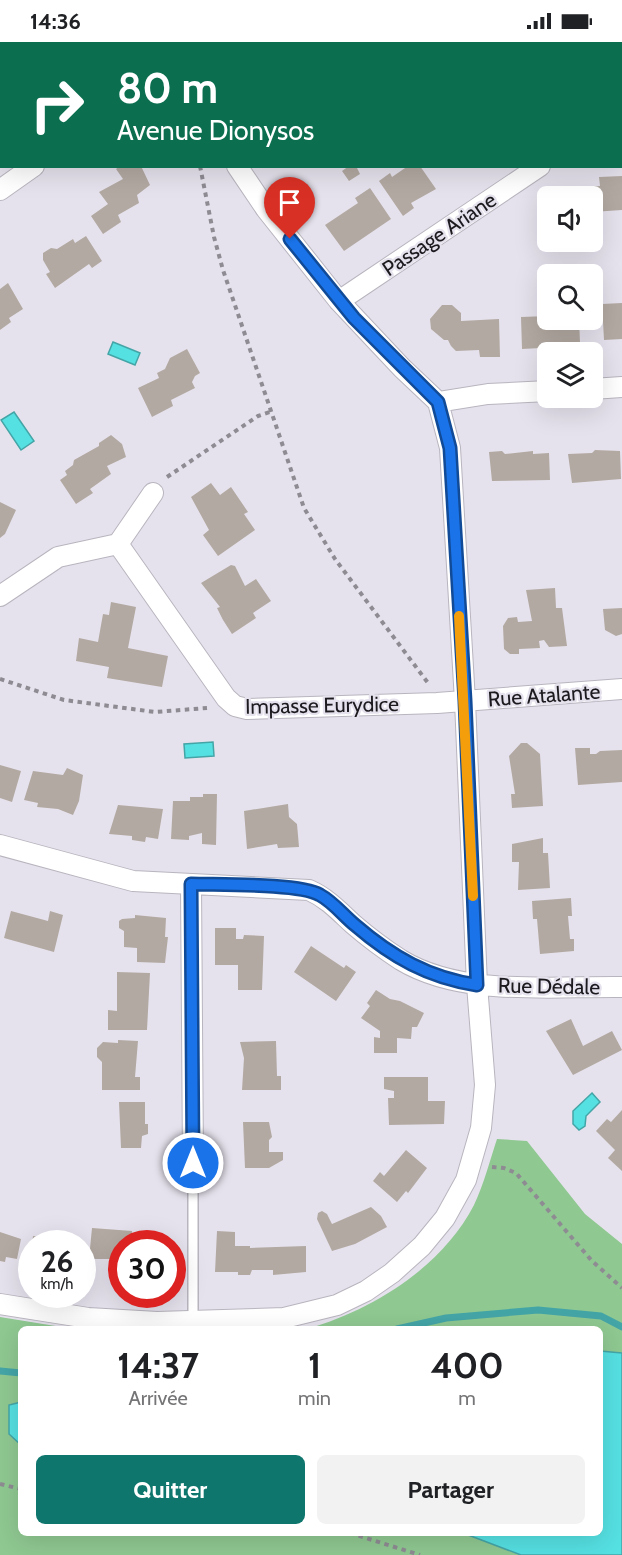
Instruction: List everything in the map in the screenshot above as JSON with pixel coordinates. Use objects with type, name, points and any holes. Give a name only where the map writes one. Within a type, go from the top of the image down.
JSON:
[{"type":"street","points":[[0,190],[31,168]]},
{"type":"street","points":[[0,1304],[87,1318],[193,1321],[284,1318],[337,1305],[366,1291],[392,1273],[422,1246],[445,1218],[466,1180],[481,1128],[485,1085],[477,985],[465,701],[450,448],[438,402],[339,302],[238,168]]},
{"type":"street","name":"Passage Ariane","points":[[339,302],[537,168]]},
{"type":"street","points":[[603,388],[622,387]]},
{"type":"street","points":[[438,402],[488,394],[537,392]]},
{"type":"street","points":[[0,596],[58,557],[118,544],[153,493]]},
{"type":"street","name":"Impasse Eurydice","points":[[118,544],[226,698],[235,706],[247,709],[465,701]]},
{"type":"street","name":"Rue Atalante","points":[[465,701],[622,689]]},
{"type":"street","name":"Rue Dédale","points":[[0,845],[107,876],[134,881],[309,890],[329,901],[354,924],[408,963],[450,981],[477,985],[622,987]]},
{"type":"street","points":[[191,884],[193,1163]]},
{"type":"lane","points":[[193,1163],[193,1321]]},
{"type":"path","points":[[200,168],[214,237],[270,412],[304,508],[318,534],[431,688],[437,703]]},
{"type":"path","points":[[153,493],[164,479],[258,416],[270,412]]},
{"type":"path","points":[[0,679],[64,700],[155,712],[235,706]]},
{"type":"path","points":[[493,1167],[504,1168],[516,1173],[592,1261],[622,1288]]},
{"type":"path","points":[[0,1484],[18,1488]]},
{"type":"path","points":[[360,1536],[420,1555]]},
{"type":"green space","points":[[497,1139],[527,1141],[585,1214],[622,1244],[622,1555],[0,1555],[0,1317],[56,1326],[18,1326],[18,1536],[603,1536],[603,1326],[316,1326],[380,1298],[424,1266],[444,1248],[460,1227],[474,1205]]},
{"type":"water","points":[[113,342],[140,353],[135,365],[108,354]]},
{"type":"water","points":[[14,412],[34,441],[21,450],[1,420]]},
{"type":"water","points":[[213,742],[214,756],[185,758],[184,744]]},
{"type":"water","points":[[592,1093],[600,1102],[586,1116],[585,1126],[579,1130],[573,1124],[573,1111]]},
{"type":"water","points":[[603,1351],[622,1353],[622,1555],[521,1555],[471,1536],[603,1536]]},
{"type":"water","points":[[18,1403],[18,1442],[9,1434],[9,1405]]},
{"type":"building","points":[[142,168],[150,185],[137,195],[139,203],[118,215],[121,222],[103,234],[91,216],[108,204],[99,192],[123,179],[116,169]]},
{"type":"building","points":[[346,168],[357,168],[360,174],[349,181],[342,171]]},
{"type":"building","points":[[405,168],[421,168],[436,189],[411,203],[414,208],[403,216],[379,181],[390,173],[392,177]]},
{"type":"building","points":[[622,176],[622,210],[603,211],[603,186],[600,186],[599,177]]},
{"type":"building","points":[[370,188],[391,219],[344,251],[325,225],[358,203],[355,198]]},
{"type":"building","points":[[86,236],[102,261],[92,268],[89,264],[55,288],[46,274],[50,272],[43,260],[43,253],[51,248],[57,249],[73,239],[75,243]]},
{"type":"building","points":[[8,283],[23,309],[9,318],[11,322],[0,330],[0,289]]},
{"type":"building","points":[[622,303],[622,339],[604,340],[603,304]]},
{"type":"building","points":[[442,305],[452,305],[461,313],[461,321],[499,319],[500,357],[480,357],[479,350],[456,351],[448,340],[444,340],[431,329],[430,319]]},
{"type":"building","points":[[537,316],[537,330],[579,330],[580,342],[537,342],[537,348],[522,349],[521,317]]},
{"type":"building","points":[[187,349],[200,373],[192,382],[195,388],[171,400],[173,406],[152,417],[138,388],[159,378],[157,373],[165,369],[170,358]]},
{"type":"building","points":[[111,435],[122,444],[126,457],[107,466],[111,474],[90,489],[93,493],[76,504],[60,480],[67,475],[65,471],[73,465],[74,460],[99,446],[99,443]]},
{"type":"building","points":[[595,450],[620,451],[621,479],[572,483],[568,454],[592,453]]},
{"type":"building","points":[[502,451],[505,454],[533,451],[533,454],[549,453],[550,480],[492,481],[489,452]]},
{"type":"building","points":[[211,483],[220,495],[231,487],[248,512],[244,514],[255,530],[218,556],[203,535],[209,530],[191,497]]},
{"type":"building","points":[[0,502],[16,510],[5,534],[0,538]]},
{"type":"building","points":[[231,565],[235,566],[245,586],[256,579],[271,601],[253,613],[256,618],[232,634],[217,608],[220,607],[201,583]]},
{"type":"building","points":[[555,588],[556,608],[562,608],[567,646],[549,647],[544,640],[539,641],[540,648],[519,649],[519,654],[510,654],[504,649],[503,626],[508,618],[517,617],[518,622],[532,621],[526,590]]},
{"type":"building","points":[[111,602],[136,607],[128,648],[168,656],[162,687],[107,678],[109,667],[76,661],[79,638],[98,642],[103,614],[109,615]]},
{"type":"building","points":[[622,608],[622,634],[616,636],[605,630],[603,609]]},
{"type":"building","points":[[521,743],[527,743],[540,754],[543,806],[512,808],[511,794],[515,794],[509,756]]},
{"type":"building","points":[[575,748],[590,748],[590,754],[622,750],[622,782],[578,785]]},
{"type":"building","points":[[0,765],[21,771],[12,802],[0,798]]},
{"type":"building","points":[[67,768],[83,775],[79,801],[73,815],[58,809],[37,807],[38,803],[24,800],[33,771],[63,775]]},
{"type":"building","points":[[203,794],[217,794],[216,845],[202,844],[202,833],[189,836],[189,840],[171,839],[173,801],[190,801],[190,797],[203,797]]},
{"type":"building","points":[[288,804],[289,817],[297,824],[299,847],[278,848],[277,844],[247,849],[244,811]]},
{"type":"building","points":[[118,805],[163,809],[158,839],[146,837],[145,842],[132,840],[132,836],[109,834]]},
{"type":"building","points":[[543,838],[543,853],[548,853],[550,888],[518,890],[519,862],[512,862],[512,844]]},
{"type":"building","points":[[571,898],[572,916],[568,916],[570,939],[574,939],[574,951],[540,954],[537,919],[533,919],[532,901]]},
{"type":"building","points":[[11,911],[48,921],[50,911],[63,915],[54,952],[4,938]]},
{"type":"building","points":[[135,915],[166,918],[165,937],[168,937],[165,963],[137,962],[137,948],[124,947],[124,931],[119,928],[119,921],[135,918]]},
{"type":"building","points":[[215,928],[236,928],[236,939],[243,939],[244,935],[264,936],[262,990],[238,990],[238,965],[215,965]]},
{"type":"building","points":[[311,946],[344,968],[346,965],[356,972],[336,1001],[294,972]]},
{"type":"building","points":[[117,972],[150,973],[147,1030],[108,1030],[108,1010],[117,1011]]},
{"type":"building","points":[[376,990],[390,999],[400,1001],[424,1013],[417,1027],[412,1027],[411,1039],[397,1038],[397,1053],[374,1053],[374,1037],[380,1038],[380,1031],[361,1018],[370,1006],[367,1003]]},
{"type":"building","points":[[571,1019],[583,1046],[612,1031],[622,1050],[573,1075],[546,1031]]},
{"type":"building","points":[[118,1040],[138,1041],[135,1077],[140,1077],[140,1090],[102,1090],[102,1062],[97,1057],[97,1048],[103,1042],[118,1043]]},
{"type":"building","points":[[276,1041],[277,1076],[281,1076],[281,1090],[242,1090],[244,1058],[240,1042]]},
{"type":"building","points":[[384,1077],[428,1077],[428,1101],[445,1101],[444,1124],[389,1125],[388,1098],[394,1098],[394,1091],[384,1089]]},
{"type":"building","points":[[119,1102],[145,1102],[145,1124],[148,1124],[148,1134],[142,1136],[141,1148],[121,1148]]},
{"type":"building","points":[[622,1110],[622,1171],[608,1158],[615,1150],[596,1131],[607,1119],[611,1122]]},
{"type":"building","points":[[243,1122],[269,1122],[272,1137],[269,1140],[269,1152],[283,1152],[283,1160],[269,1168],[245,1168]]},
{"type":"building","points":[[406,1150],[427,1168],[408,1193],[406,1191],[397,1202],[373,1181],[380,1172],[384,1176]]},
{"type":"building","points":[[371,1207],[381,1216],[387,1227],[355,1244],[332,1251],[317,1219],[318,1213],[322,1211],[327,1214],[332,1224]]},
{"type":"building","points":[[92,1228],[119,1230],[108,1230],[108,1259],[96,1259],[96,1230],[92,1230]]},
{"type":"building","points":[[217,1231],[235,1232],[235,1246],[250,1246],[250,1248],[306,1246],[306,1272],[273,1275],[273,1270],[252,1270],[250,1275],[238,1275],[238,1272],[215,1272]]},
{"type":"building","points":[[0,1232],[18,1238],[17,1259],[6,1257],[5,1262],[0,1261]]},
{"type":"waterway","points":[[410,1326],[446,1318],[538,1310],[601,1316],[622,1327]]},
{"type":"waterway","points":[[0,1371],[18,1373]]},
{"type":"slow traffic","points":[[459,616],[473,896]]},
{"type":"route","points":[[193,1163],[191,884],[309,890],[329,901],[354,924],[400,959],[435,976],[477,985],[465,701],[450,448],[438,402],[339,302],[290,239]]}]
